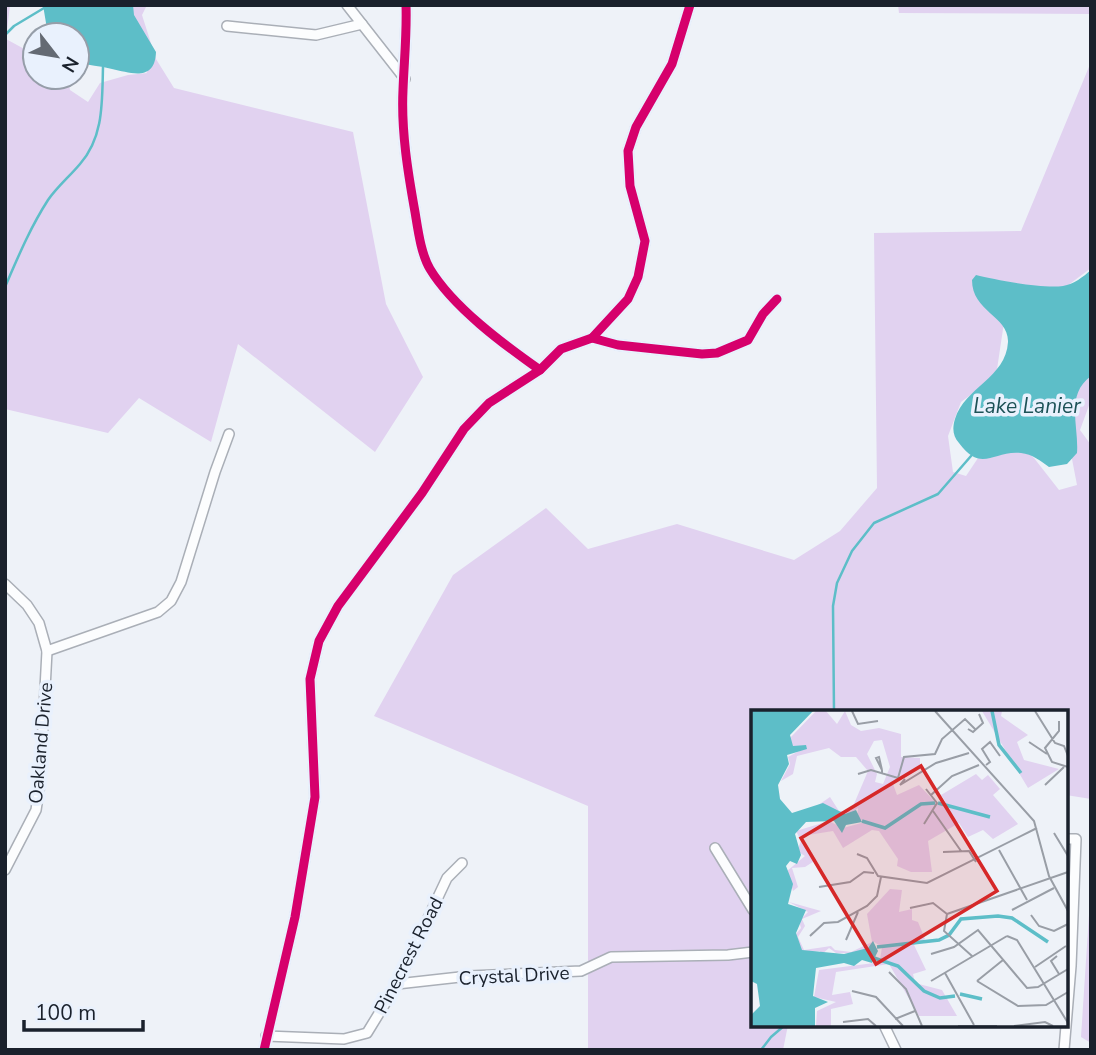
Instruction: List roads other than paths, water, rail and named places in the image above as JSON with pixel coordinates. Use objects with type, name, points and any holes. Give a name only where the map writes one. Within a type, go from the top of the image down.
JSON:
[{"type":"street","points":[[346,5],[405,79]]},
{"type":"street","points":[[406,5],[403,90],[407,167],[428,266],[442,286],[498,340],[540,370]]},
{"type":"street","points":[[264,1050],[295,916],[315,797],[310,679],[318,641],[338,606],[422,493],[464,429],[489,403],[540,370],[561,349],[592,338],[628,299],[639,277],[645,241],[630,186],[628,151],[636,127],[672,64],[690,5]]},
{"type":"street","points":[[227,26],[316,35],[362,24]]},
{"type":"street","points":[[592,338],[618,345],[702,354],[717,353],[748,340],[763,314],[777,299]]},
{"type":"street","points":[[5,584],[27,605],[39,623],[47,651],[150,615],[171,601],[181,582],[229,434]]},
{"type":"street","name":"Oakland Drive","points":[[5,870],[36,810],[40,783],[47,651]]},
{"type":"street","points":[[1068,839],[1076,839],[1068,962]]},
{"type":"street","points":[[716,848],[751,907]]},
{"type":"street","name":"Pinecrest Road","points":[[266,1036],[344,1039],[367,1033],[397,984],[447,878],[462,863]]},
{"type":"street","name":"Crystal Drive","points":[[397,984],[469,976],[582,971],[611,957],[751,952]]},
{"type":"street","points":[[885,1027],[896,1050]]},
{"type":"street","points":[[1064,1050],[1065,1027]]},
{"type":"water","points":[[43,5],[133,5],[134,15],[156,52],[155,62],[147,72],[141,73],[91,65],[91,21],[46,21]]},
{"type":"water","name":"Lake Lanier","points":[[1091,270],[1091,376],[1078,392],[1076,402],[1077,453],[1067,464],[1049,467],[1033,456],[1021,453],[981,459],[974,457],[955,438],[955,419],[967,399],[1000,365],[1008,342],[1003,326],[978,300],[972,280],[976,275],[1054,287],[1075,282]]},
{"type":"waterway","points":[[5,35],[14,26],[44,8]]},
{"type":"waterway","points":[[5,287],[48,200],[80,164],[94,142],[100,118],[103,67]]},
{"type":"waterway","points":[[834,710],[833,606],[837,583],[852,551],[874,523],[938,494],[971,456]]},
{"type":"waterway","points":[[761,1050],[783,1027]]}]
